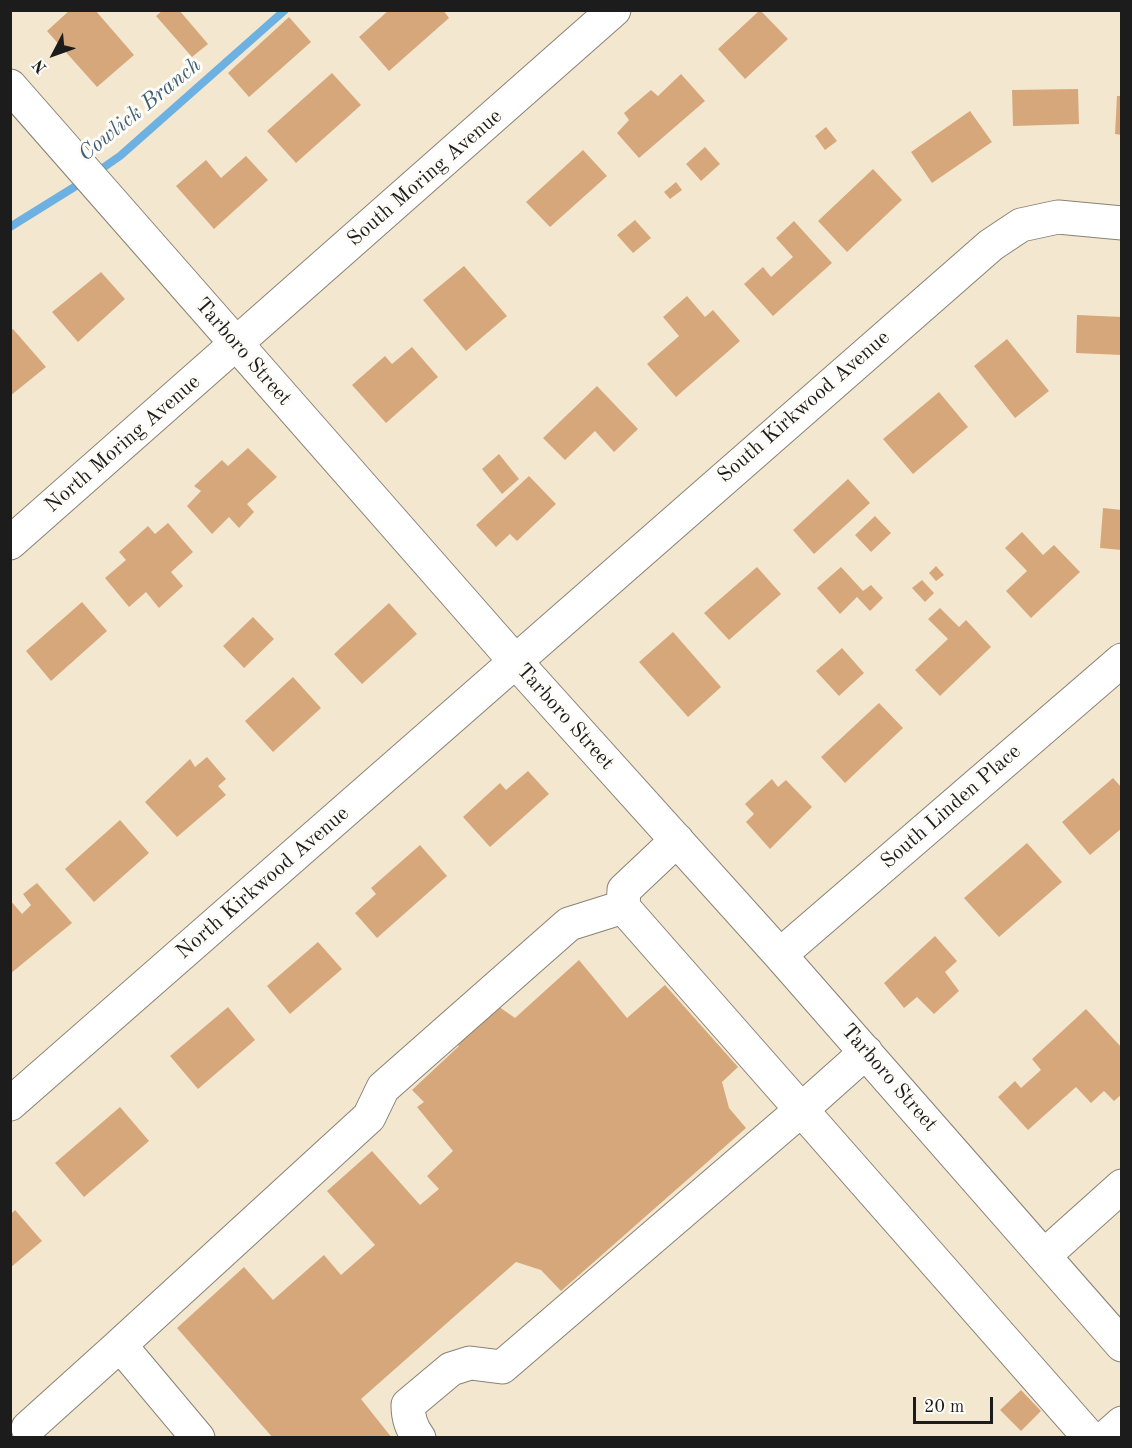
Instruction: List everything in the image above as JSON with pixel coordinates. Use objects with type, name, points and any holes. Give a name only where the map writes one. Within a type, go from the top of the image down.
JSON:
[{"type":"street","name":"South Moring Avenue","points":[[236,345],[614,10]]},
{"type":"street","name":"Tarboro Street","points":[[10,86],[515,662],[780,955],[1122,1345]]},
{"type":"street","name":"South Kirkwood Avenue","points":[[515,662],[991,245],[1022,225],[1058,217],[1122,223]]},
{"type":"street","name":"North Moring Avenue","points":[[10,543],[236,345]]},
{"type":"street","name":"South Linden Place","points":[[780,955],[1122,660]]},
{"type":"street","name":"North Kirkwood Avenue","points":[[10,1104],[515,662]]},
{"type":"street","points":[[677,840],[624,890],[623,908],[1090,1437]]},
{"type":"street","points":[[25,1425],[120,1345],[369,1118],[383,1088],[569,924],[623,908]]},
{"type":"street","points":[[419,1437],[414,1432],[408,1415],[408,1405],[452,1369],[470,1363],[502,1367],[866,1052]]},
{"type":"street","points":[[1045,1255],[1122,1186]]},
{"type":"street","points":[[120,1345],[198,1437]]},
{"type":"street","points":[[1105,1437],[1122,1423]]},
{"type":"building","points":[[70,10],[95,10],[134,55],[97,87],[47,31]]},
{"type":"building","points":[[163,10],[179,10],[208,44],[192,57],[156,16]]},
{"type":"building","points":[[389,10],[443,10],[449,18],[389,71],[359,37]]},
{"type":"building","points":[[760,10],[788,39],[745,79],[718,49]]},
{"type":"building","points":[[289,17],[311,42],[249,97],[228,73]]},
{"type":"building","points":[[332,73],[361,105],[296,163],[267,131]]},
{"type":"building","points":[[681,74],[705,101],[639,158],[617,133],[629,120],[624,113],[651,90],[658,96]]},
{"type":"building","points":[[1078,89],[1079,124],[1013,126],[1012,90]]},
{"type":"building","points":[[1117,96],[1122,96],[1122,135],[1115,134]]},
{"type":"building","points":[[970,111],[992,142],[932,183],[911,152]]},
{"type":"building","points":[[826,127],[837,141],[825,150],[815,136]]},
{"type":"building","points":[[705,147],[720,164],[701,181],[686,164]]},
{"type":"building","points":[[583,150],[607,176],[550,227],[526,202]]},
{"type":"building","points":[[246,156],[268,180],[214,229],[176,186],[206,160],[221,178]]},
{"type":"building","points":[[873,169],[902,200],[847,252],[818,221]]},
{"type":"building","points":[[676,182],[682,190],[670,199],[664,192]]},
{"type":"building","points":[[635,220],[651,238],[633,253],[617,235]]},
{"type":"building","points":[[794,221],[832,263],[773,316],[744,284],[763,267],[771,277],[793,257],[776,238]]},
{"type":"building","points":[[464,266],[507,316],[466,351],[423,300]]},
{"type":"building","points":[[101,272],[125,299],[78,342],[52,312]]},
{"type":"building","points":[[687,296],[705,317],[713,310],[740,341],[676,397],[647,364],[679,336],[663,317]]},
{"type":"building","points":[[1077,315],[1122,317],[1122,355],[1076,353]]},
{"type":"building","points":[[13,329],[46,367],[10,396],[10,331]]},
{"type":"building","points":[[1007,339],[1049,391],[1015,418],[974,366]]},
{"type":"building","points":[[412,347],[438,377],[386,423],[352,385],[385,356],[392,364]]},
{"type":"building","points":[[597,386],[638,429],[614,452],[595,431],[565,460],[543,438]]},
{"type":"building","points":[[939,392],[968,427],[913,474],[883,439]]},
{"type":"building","points":[[248,448],[277,477],[247,504],[254,512],[239,528],[229,517],[212,534],[187,506],[201,491],[194,486],[222,460],[228,466]]},
{"type":"building","points":[[499,454],[519,479],[502,494],[482,469]]},
{"type":"building","points":[[529,476],[556,504],[517,541],[510,534],[496,547],[476,525]]},
{"type":"building","points":[[848,479],[870,503],[814,554],[793,530]]},
{"type":"building","points":[[1103,508],[1122,510],[1122,550],[1100,548]]},
{"type":"building","points":[[875,516],[891,533],[871,552],[855,535]]},
{"type":"building","points":[[168,523],[193,552],[171,572],[183,586],[159,608],[146,592],[129,607],[105,578],[126,560],[119,552],[148,526],[155,534]]},
{"type":"building","points":[[1022,532],[1043,555],[1054,545],[1080,572],[1031,618],[1006,591],[1027,571],[1005,548]]},
{"type":"building","points":[[936,566],[944,575],[936,581],[929,573]]},
{"type":"building","points":[[757,567],[781,594],[729,640],[704,613]]},
{"type":"building","points":[[841,567],[863,591],[871,585],[883,598],[870,611],[857,597],[840,614],[817,588]]},
{"type":"building","points":[[922,580],[934,593],[925,602],[912,588]]},
{"type":"building","points":[[82,602],[107,631],[51,681],[26,651]]},
{"type":"building","points":[[389,603],[417,634],[362,684],[334,654]]},
{"type":"building","points":[[940,608],[959,627],[966,620],[991,647],[940,696],[915,670],[948,639],[928,619]]},
{"type":"building","points":[[253,617],[274,639],[244,668],[223,646]]},
{"type":"building","points":[[673,632],[721,687],[688,717],[639,662]]},
{"type":"building","points":[[842,648],[864,673],[839,696],[816,671]]},
{"type":"building","points":[[293,677],[321,708],[273,752],[245,721]]},
{"type":"building","points":[[879,703],[903,728],[845,783],[821,757]]},
{"type":"building","points":[[207,757],[226,779],[218,786],[226,795],[177,837],[145,802],[190,759],[195,767]]},
{"type":"building","points":[[528,771],[549,794],[490,847],[463,817],[500,783],[506,790]]},
{"type":"building","points":[[1113,778],[1122,788],[1122,828],[1090,855],[1062,822]]},
{"type":"building","points":[[772,779],[778,787],[786,780],[812,807],[770,849],[746,822],[754,814],[745,804]]},
{"type":"building","points":[[120,820],[149,853],[94,902],[65,869]]},
{"type":"building","points":[[1027,843],[1062,882],[999,937],[964,898]]},
{"type":"building","points":[[420,845],[447,876],[377,938],[355,913],[376,894],[371,888]]},
{"type":"building","points":[[37,883],[72,923],[10,974],[10,900],[22,914],[31,905],[23,894]]},
{"type":"building","points":[[935,936],[957,961],[945,972],[959,991],[934,1014],[917,997],[904,1008],[884,983]]},
{"type":"building","points":[[318,942],[342,969],[290,1014],[267,986]]},
{"type":"building","points":[[579,960],[627,1018],[665,985],[738,1067],[722,1082],[729,1108],[746,1128],[561,1291],[541,1270],[516,1262],[361,1399],[392,1438],[273,1438],[177,1328],[244,1267],[273,1300],[324,1255],[341,1275],[375,1245],[327,1191],[372,1151],[420,1205],[439,1189],[427,1176],[453,1151],[417,1107],[424,1102],[412,1090],[459,1046],[452,1038],[492,1002],[515,1018]]},
{"type":"building","points":[[228,1007],[255,1040],[198,1089],[170,1056]]},
{"type":"building","points":[[1086,1009],[1122,1048],[1122,1094],[1114,1101],[1104,1091],[1091,1103],[1076,1087],[1028,1130],[998,1097],[1015,1081],[1021,1088],[1041,1070],[1032,1059]]},
{"type":"building","points":[[120,1107],[149,1141],[84,1197],[55,1163]]},
{"type":"building","points":[[15,1210],[42,1241],[10,1268],[10,1215]]},
{"type":"building","points":[[1021,1390],[1041,1411],[1021,1431],[1000,1410]]},
{"type":"waterway","name":"Cowlick Branch","points":[[94,174],[120,156],[285,10]]},
{"type":"waterway","name":"Cowlick Branch","points":[[10,227],[84,181]]}]
